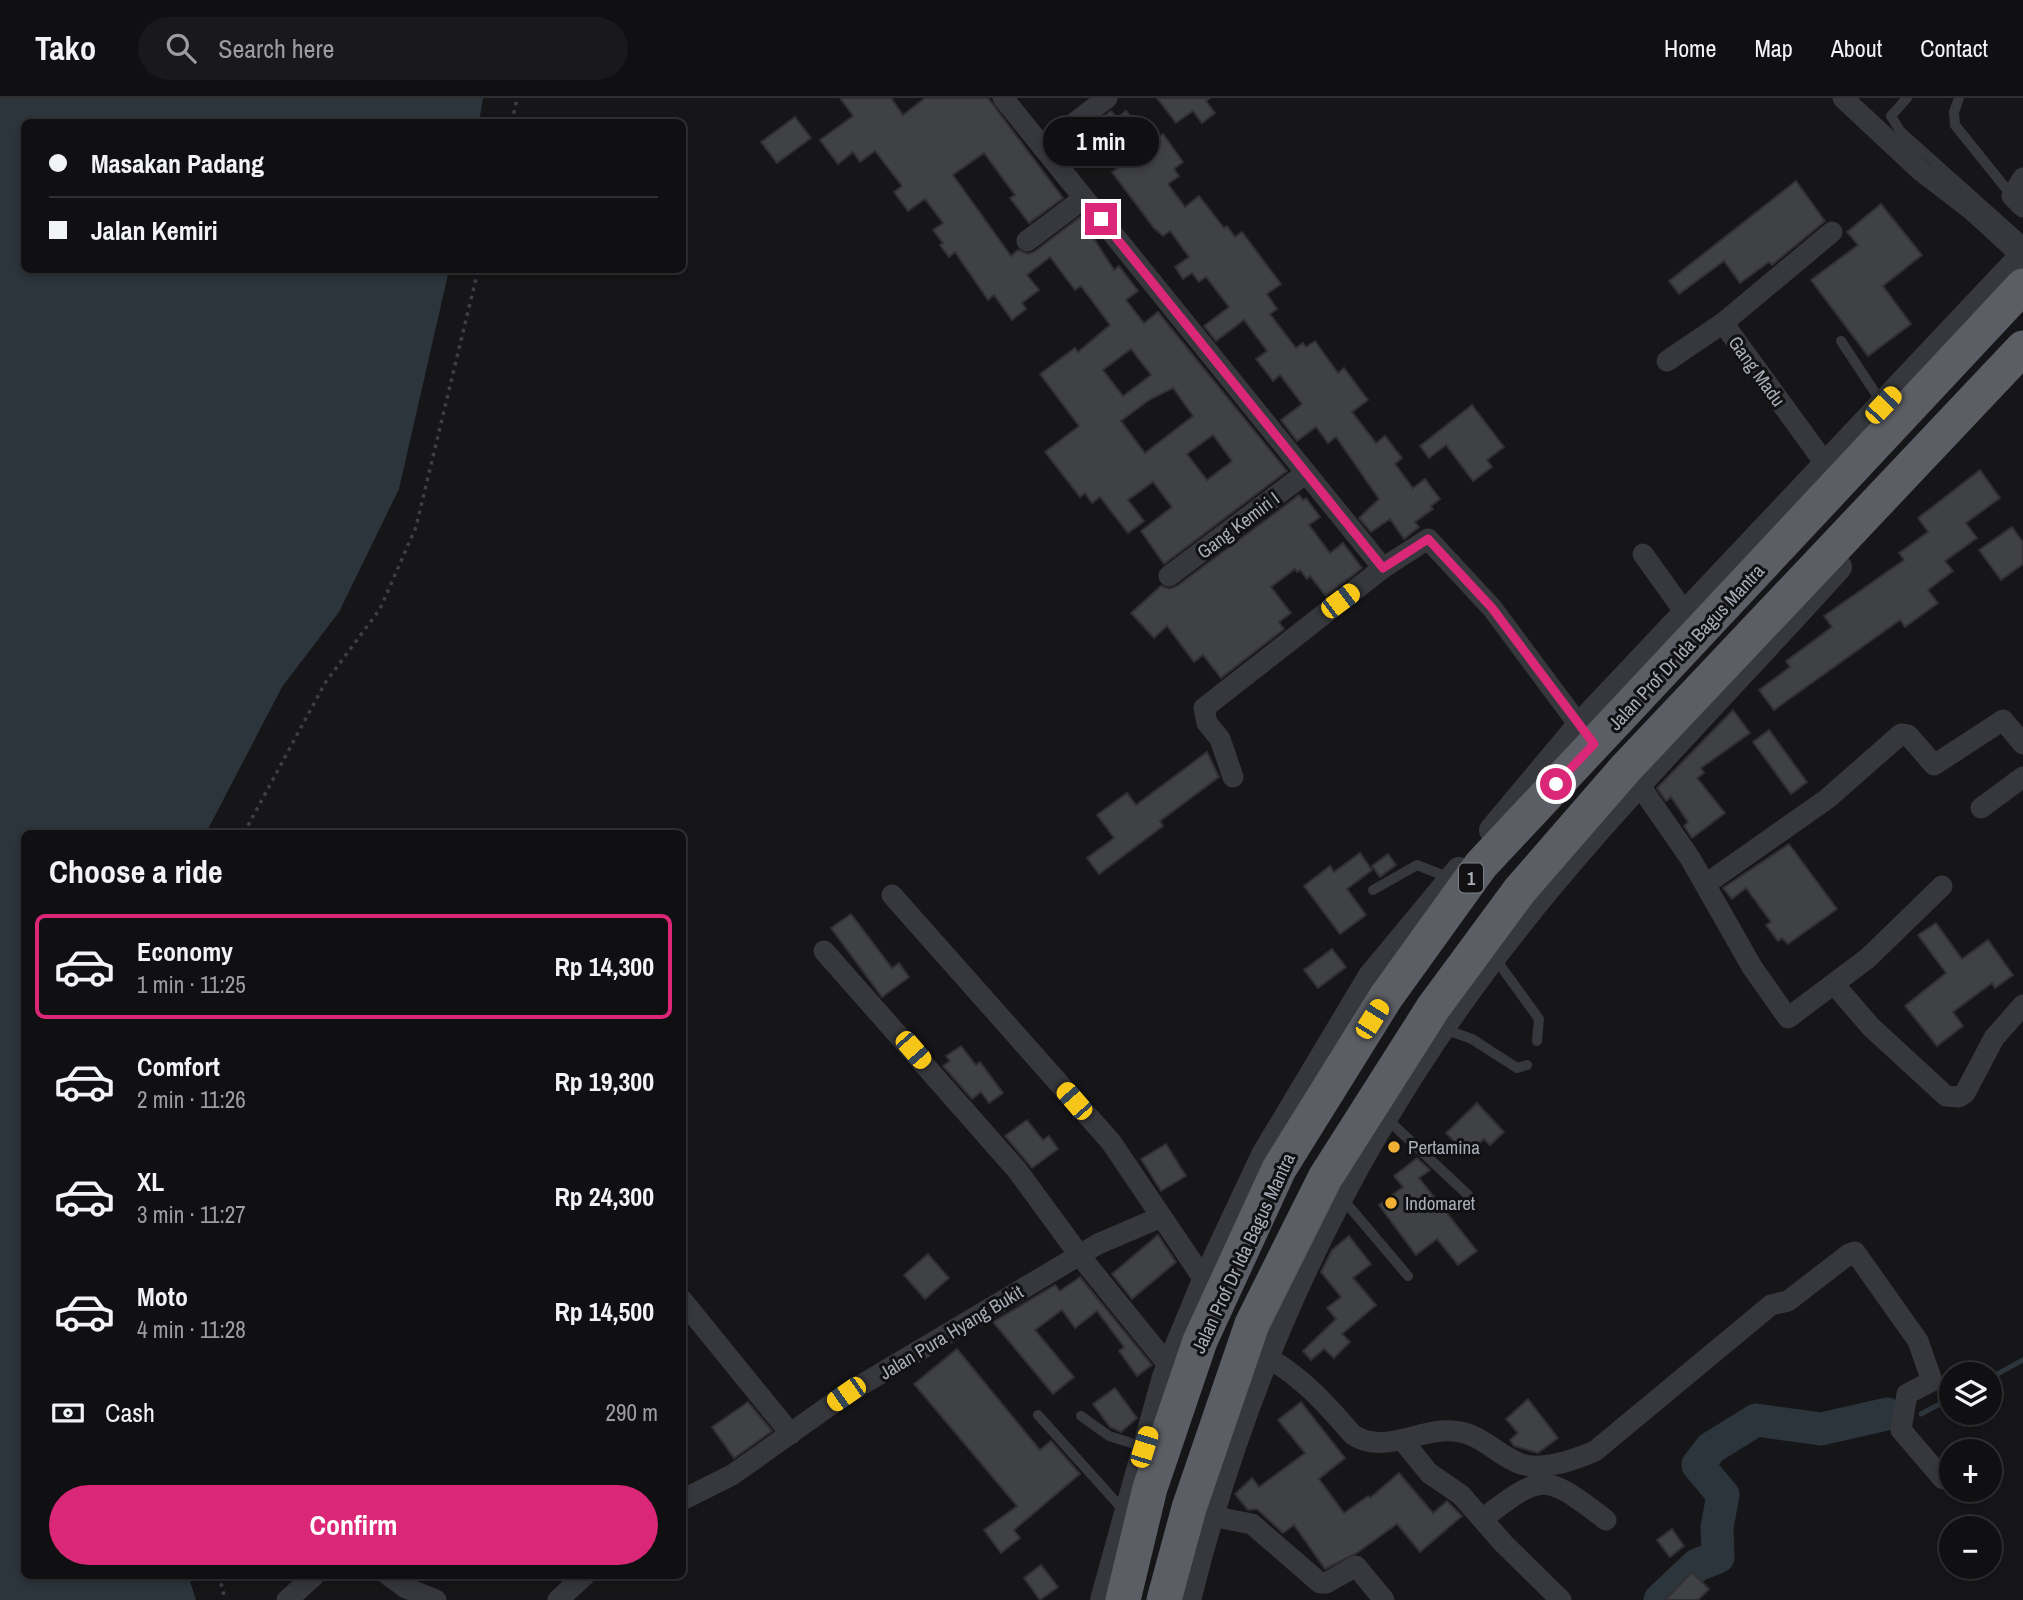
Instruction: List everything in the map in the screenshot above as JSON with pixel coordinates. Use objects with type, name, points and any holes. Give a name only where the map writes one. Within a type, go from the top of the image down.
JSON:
[{"type":"highway","name":"Jalan Prof Dr Ida Bagus Mantra","points":[[1124,1600],[1150,1488],[1200,1341],[1279,1170],[1386,997],[1480,865],[1587,735],[2023,259]]},
{"type":"highway","name":"Jalan Prof Dr Ida Bagus Mantra","points":[[1164,1600],[1189,1508],[1255,1350],[1252,1324],[1325,1178],[1433,1008],[1489,949],[1520,890],[1633,776],[1984,401],[2023,348]]},
{"type":"street","points":[[1003,98],[1383,568]]},
{"type":"street","points":[[1043,147],[1107,98]]},
{"type":"street","points":[[1103,1600],[1169,1366],[1205,1281],[1264,1154],[1371,976],[1452,879],[1587,735],[1686,614],[2023,259],[1843,98]]},
{"type":"street","points":[[1027,241],[1084,198]]},
{"type":"street","name":"Gang Madu","points":[[1827,466],[1723,323],[1832,232]]},
{"type":"street","points":[[1667,360],[1723,323]]},
{"type":"street","points":[[1984,401],[2023,368]]},
{"type":"street","name":"Gang Kemiri I","points":[[1169,576],[1306,473]]},
{"type":"street","points":[[1233,777],[1220,739],[1207,723],[1204,708],[1383,568],[1428,539],[1492,608],[1587,735]]},
{"type":"street","points":[[1643,554],[1686,614]]},
{"type":"street","points":[[1706,884],[1826,799],[1901,734],[1908,735],[1931,764],[1936,765],[1999,721],[2005,721],[2020,735]]},
{"type":"street","points":[[1633,776],[1706,884],[1752,967],[1788,1018],[1868,958],[1942,886]]},
{"type":"street","points":[[1981,808],[2023,777]]},
{"type":"street","points":[[892,895],[1111,1143],[1205,1281]]},
{"type":"street","points":[[1188,1600],[1255,1350],[1386,1118],[1443,1029],[1489,949]]},
{"type":"street","points":[[824,951],[1017,1170],[1080,1256],[1169,1366]]},
{"type":"street","points":[[1834,984],[1871,1027],[1946,1096],[1959,1097],[1965,1093],[1994,1038],[2023,1005]]},
{"type":"street","name":"Jalan Pura Hyang Bukit","points":[[686,1498],[732,1475],[846,1394],[1080,1256],[1136,1226],[1161,1217]]},
{"type":"street","points":[[1255,1350],[1310,1385],[1353,1435],[1362,1441],[1403,1441],[1454,1430],[1489,1443],[1521,1464],[1567,1463],[1595,1451],[1771,1305],[1788,1301],[1855,1252],[1918,1340],[1932,1381],[1907,1394],[1901,1430],[1939,1474]]},
{"type":"street","points":[[686,1305],[790,1434]]},
{"type":"street","points":[[1403,1441],[1429,1474],[1461,1495],[1561,1600]]},
{"type":"street","points":[[1482,1519],[1524,1487],[1540,1482],[1564,1488],[1606,1520]]},
{"type":"street","points":[[1211,1516],[1252,1524],[1320,1583],[1326,1583],[1356,1566],[1384,1600]]},
{"type":"street","points":[[287,1600],[311,1579]]},
{"type":"street","points":[[394,1579],[406,1588],[436,1600]]},
{"type":"street","points":[[558,1600],[581,1579]]},
{"type":"lane","points":[[1907,98],[1891,116],[1900,131],[2023,259]]},
{"type":"lane","points":[[1959,98],[1954,112],[1955,125],[2019,194]]},
{"type":"lane","points":[[1841,341],[1883,405]]},
{"type":"lane","points":[[1373,890],[1413,866],[1452,879]]},
{"type":"lane","points":[[1489,949],[1539,1019],[1537,1041]]},
{"type":"lane","points":[[1443,1029],[1472,1039],[1517,1068],[1527,1065]]},
{"type":"lane","points":[[1386,1118],[1468,1195]]},
{"type":"lane","points":[[1341,1197],[1408,1276]]},
{"type":"lane","points":[[1038,1415],[1127,1514]]},
{"type":"lane","points":[[1081,1416],[1109,1436],[1144,1447]]},
{"type":"path","points":[[513,119],[517,98]]},
{"type":"path","points":[[246,830],[325,684],[380,609],[416,527],[477,273]]},
{"type":"path","points":[[220,1579],[225,1600]]},
{"type":"shaded area","points":[[0,98],[483,98],[480,119],[21,119],[21,273],[448,273],[399,489],[339,612],[282,687],[208,830],[21,830],[21,1579],[189,1579],[196,1600],[0,1600]]},
{"type":"building","points":[[840,98],[891,98],[903,115],[925,98],[988,98],[1063,198],[1029,223],[1010,198],[1015,195],[984,153],[953,175],[1011,256],[1018,250],[1028,254],[1034,252],[1080,217],[1114,270],[1119,266],[1138,291],[1126,300],[1144,323],[1158,312],[1287,471],[1164,564],[1141,531],[1172,507],[1153,482],[1128,500],[1144,521],[1128,533],[1100,497],[1092,503],[1085,493],[1080,497],[1045,452],[1079,426],[1040,374],[1075,348],[1078,352],[1110,325],[1081,286],[1075,290],[1050,257],[1027,275],[1039,290],[1022,303],[1026,309],[1012,320],[994,295],[988,300],[955,252],[949,257],[940,245],[943,243],[933,230],[943,223],[925,199],[908,211],[894,192],[902,186],[875,151],[860,162],[853,152],[838,164],[820,140],[853,116]],"holes":[[[1131,349],[1151,375],[1123,396],[1103,370]],[[1173,388],[1193,416],[1145,453],[1121,421],[1149,400]],[[1213,435],[1232,461],[1207,480],[1187,454]]]},
{"type":"building","points":[[1157,98],[1210,98],[1206,101],[1215,113],[1202,123],[1193,111],[1176,123]]},
{"type":"building","points":[[1111,111],[1117,118],[1126,111],[1150,144],[1163,134],[1183,162],[1174,169],[1179,176],[1168,184],[1185,207],[1199,196],[1224,228],[1227,226],[1235,237],[1242,232],[1281,284],[1267,294],[1277,309],[1270,314],[1296,348],[1303,343],[1306,347],[1315,341],[1338,373],[1344,368],[1368,400],[1352,412],[1376,443],[1385,436],[1402,458],[1395,464],[1413,488],[1425,479],[1440,499],[1431,506],[1433,509],[1415,522],[1419,527],[1404,539],[1390,519],[1371,532],[1359,518],[1379,499],[1336,437],[1328,443],[1316,427],[1297,441],[1281,420],[1302,404],[1280,375],[1273,381],[1256,359],[1267,351],[1244,320],[1216,341],[1204,326],[1229,307],[1206,277],[1199,282],[1192,273],[1183,279],[1175,267],[1189,257],[1170,231],[1163,236],[1154,228],[1112,172],[1121,166],[1103,142],[1095,147],[1084,132]]},
{"type":"building","points":[[795,117],[811,138],[777,163],[761,142]]},
{"type":"building","points":[[1796,181],[1825,221],[1772,265],[1769,262],[1740,283],[1724,261],[1679,294],[1669,281]]},
{"type":"building","points":[[1881,204],[1922,255],[1883,286],[1911,324],[1868,356],[1811,280],[1858,245],[1847,232]]},
{"type":"building","points":[[1472,405],[1504,447],[1487,460],[1492,467],[1473,481],[1446,445],[1429,458],[1420,446]]},
{"type":"building","points":[[1980,470],[2000,498],[1966,523],[1977,538],[1945,561],[1953,571],[1928,590],[1938,603],[1905,627],[1900,620],[1774,710],[1759,690],[1790,667],[1786,661],[1832,627],[1824,616],[1904,560],[1899,553],[1928,532],[1918,518]]},
{"type":"building","points":[[1299,495],[1303,500],[1306,498],[1320,517],[1309,525],[1330,553],[1343,543],[1362,568],[1326,596],[1310,576],[1307,579],[1300,570],[1297,572],[1295,569],[1271,587],[1291,613],[1279,622],[1284,629],[1221,678],[1203,655],[1194,662],[1167,626],[1154,638],[1131,613],[1161,586],[1170,589],[1177,586]]},
{"type":"building","points":[[2012,527],[2023,542],[2023,564],[2001,580],[1979,550]]},
{"type":"building","points":[[1733,710],[1750,733],[1701,768],[1704,773],[1697,778],[1725,813],[1692,838],[1684,826],[1688,822],[1671,797],[1666,801],[1657,788]]},
{"type":"building","points":[[1769,730],[1807,782],[1791,794],[1753,742]]},
{"type":"building","points":[[1207,752],[1219,777],[1160,821],[1163,826],[1099,874],[1087,858],[1114,838],[1097,815],[1127,793],[1136,805]]},
{"type":"building","points":[[1789,844],[1837,909],[1788,944],[1782,938],[1778,941],[1766,925],[1771,922],[1746,888],[1732,899],[1723,888]]},
{"type":"building","points":[[1360,853],[1372,870],[1347,889],[1366,915],[1340,934],[1304,886],[1330,866],[1334,872]]},
{"type":"building","points":[[1388,854],[1396,865],[1380,877],[1372,866]]},
{"type":"building","points":[[851,914],[892,968],[899,963],[909,977],[882,997],[831,928]]},
{"type":"building","points":[[1936,923],[1962,959],[1988,940],[2013,975],[1995,988],[1992,983],[1953,1012],[1963,1026],[1937,1046],[1905,1006],[1946,973],[1918,935]]},
{"type":"building","points":[[1332,949],[1346,967],[1318,988],[1304,970]]},
{"type":"building","points":[[961,1046],[976,1065],[980,1062],[1003,1093],[989,1103],[981,1092],[972,1099],[943,1066],[950,1061],[946,1056]]},
{"type":"building","points":[[1477,1103],[1504,1132],[1490,1145],[1484,1139],[1467,1155],[1446,1133]]},
{"type":"building","points":[[1027,1120],[1043,1140],[1049,1136],[1058,1149],[1032,1168],[1005,1136]]},
{"type":"building","points":[[1166,1144],[1186,1176],[1161,1191],[1141,1159]]},
{"type":"building","points":[[1417,1158],[1430,1170],[1419,1178],[1477,1251],[1458,1265],[1437,1239],[1416,1255],[1379,1205],[1403,1187],[1394,1176]]},
{"type":"building","points":[[1158,1235],[1176,1262],[1132,1299],[1112,1274]]},
{"type":"building","points":[[1349,1236],[1371,1264],[1353,1278],[1376,1305],[1342,1334],[1350,1342],[1334,1358],[1324,1349],[1311,1360],[1303,1351],[1336,1319],[1327,1308],[1341,1297],[1321,1272],[1332,1250]]},
{"type":"building","points":[[928,1254],[949,1278],[925,1299],[904,1275]]},
{"type":"building","points":[[1080,1277],[1152,1365],[1137,1376],[1119,1351],[1124,1347],[1097,1311],[1075,1328],[1062,1310],[1035,1330],[1074,1377],[1053,1394],[993,1322],[1055,1285],[1060,1291]]},
{"type":"building","points":[[957,1349],[1040,1450],[1051,1441],[1080,1474],[1014,1530],[1020,1538],[1001,1553],[984,1530],[1017,1506],[914,1384]]},
{"type":"building","points":[[1115,1388],[1137,1418],[1121,1432],[1110,1427],[1093,1404]]},
{"type":"building","points":[[1528,1399],[1558,1438],[1538,1453],[1514,1446],[1510,1440],[1518,1433],[1506,1419]]},
{"type":"building","points":[[748,1402],[772,1431],[734,1458],[712,1427]]},
{"type":"building","points":[[1301,1402],[1345,1458],[1319,1479],[1344,1513],[1368,1496],[1370,1498],[1399,1473],[1433,1513],[1447,1501],[1462,1516],[1420,1552],[1397,1524],[1357,1553],[1325,1569],[1294,1525],[1283,1533],[1257,1509],[1248,1510],[1235,1494],[1252,1478],[1259,1487],[1305,1453],[1278,1420]]},
{"type":"building","points":[[1672,1529],[1684,1546],[1670,1557],[1657,1540]]},
{"type":"building","points":[[1041,1565],[1058,1587],[1040,1600],[1024,1578]]},
{"type":"building","points":[[1692,1572],[1709,1589],[1698,1600],[1665,1600]]},
{"type":"waterway","points":[[2002,1371],[2023,1360]]},
{"type":"waterway","points":[[1921,1414],[1939,1404]]},
{"type":"waterway","points":[[1660,1600],[1697,1565],[1718,1557],[1717,1527],[1723,1495],[1698,1465],[1711,1448],[1756,1420],[1821,1429],[1887,1414]]},
{"type":"place","name":"Pertamina","points":[[1394,1147]]},
{"type":"place","name":"Indomaret","points":[[1391,1203]]},
{"type":"route","points":[[1101,219],[1383,568],[1428,539],[1492,608],[1594,744],[1556,784]]}]
